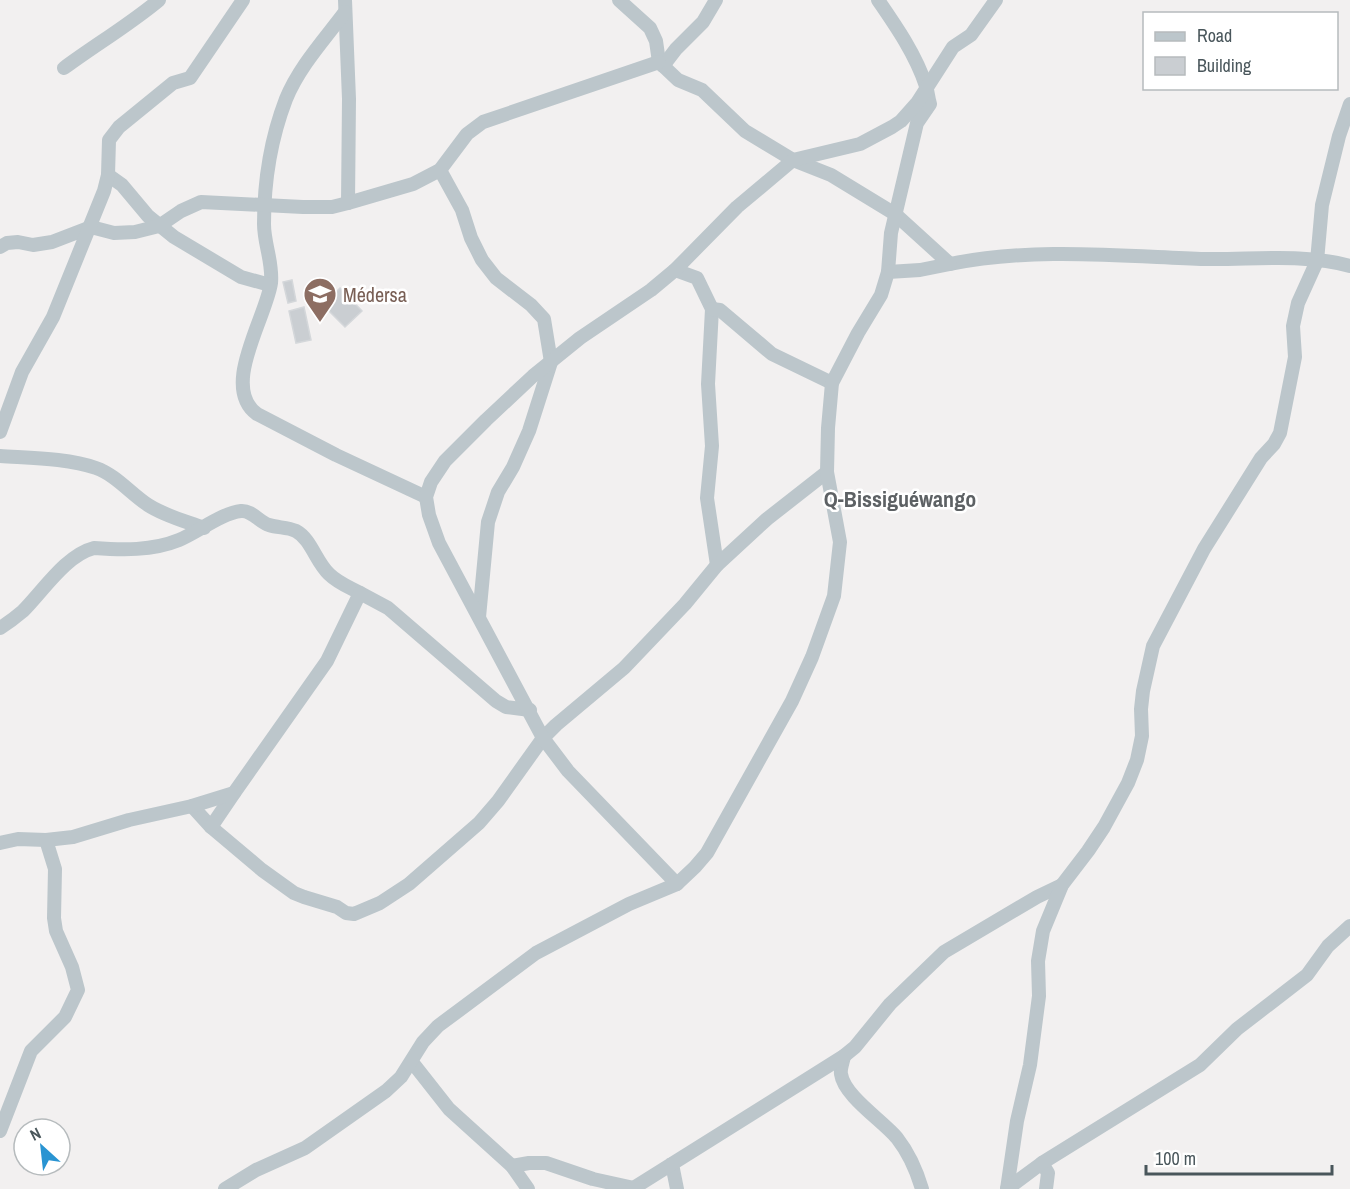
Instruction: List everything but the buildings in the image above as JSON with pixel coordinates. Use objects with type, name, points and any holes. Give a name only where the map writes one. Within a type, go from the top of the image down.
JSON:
[{"type":"street","points":[[64,68],[159,0]]},
{"type":"street","points":[[0,432],[22,372],[53,317],[91,227],[108,175],[109,140],[119,127],[173,83],[190,78],[243,0]]},
{"type":"street","points":[[619,0],[650,28],[656,41],[661,64],[678,80],[702,90],[745,131],[793,160],[831,175],[895,214],[950,264]]},
{"type":"street","points":[[0,247],[7,243],[18,242],[33,245],[52,242],[91,227],[114,233],[135,232],[159,226],[181,211],[201,202],[265,207],[332,207],[413,184],[440,170],[467,134],[483,122],[523,106],[661,64],[703,22],[716,0]]},
{"type":"street","points":[[225,1189],[241,1178],[284,1159],[319,1139],[348,1116],[386,1091],[412,1062],[423,1042],[438,1026],[536,953],[629,904],[677,884],[696,867],[720,832],[792,701],[813,657],[834,596],[838,569],[840,542],[827,472],[832,383],[881,295],[888,272],[891,233],[917,123],[930,106],[927,88],[895,25],[878,0]]},
{"type":"street","points":[[677,884],[568,771],[543,738],[440,543],[429,515],[426,497],[431,482],[446,462],[486,420],[551,362],[580,338],[651,290],[675,270],[737,207],[793,160],[860,144],[892,127],[911,112],[953,47],[971,35],[996,0]]},
{"type":"street","points":[[345,6],[349,99],[348,203]]},
{"type":"street","points":[[345,6],[295,80],[286,100],[270,160],[264,226],[272,268],[270,285],[251,342],[242,382],[243,396],[248,408],[336,455],[426,497]]},
{"type":"street","points":[[1007,1189],[1017,1121],[1030,1065],[1039,996],[1038,962],[1042,931],[1062,885],[1104,827],[1128,783],[1137,760],[1142,736],[1143,691],[1153,646],[1204,549],[1261,458],[1280,434],[1296,357],[1293,326],[1298,303],[1317,261],[1322,205],[1339,136],[1350,104]]},
{"type":"street","points":[[440,170],[462,210],[471,238],[483,260],[496,278],[531,305],[544,319],[551,362],[530,431],[498,492],[488,522],[479,617]]},
{"type":"street","points":[[108,175],[122,185],[159,226],[193,250],[241,278],[270,285]]},
{"type":"street","points":[[888,272],[920,270],[972,260],[1099,254],[1206,259],[1284,258],[1350,266]]},
{"type":"street","points":[[675,270],[697,278],[712,309],[708,384],[712,446],[707,498],[717,565]]},
{"type":"street","points":[[712,309],[720,310],[778,358],[832,383]]},
{"type":"street","points":[[0,456],[80,463],[98,468],[149,506],[204,528]]},
{"type":"street","points":[[192,806],[211,827],[262,870],[294,892],[337,907],[346,913],[354,914],[372,907],[398,892],[479,823],[556,724],[624,668],[685,604],[717,565],[767,519],[827,472]]},
{"type":"street","points":[[0,628],[21,613],[75,557],[86,550],[94,548],[141,549],[165,545],[229,514],[246,511],[268,525],[289,528],[298,532],[305,538],[329,574],[342,584],[388,608],[506,707],[530,710]]},
{"type":"street","points":[[211,827],[327,661],[360,593]]},
{"type":"street","points":[[0,843],[18,839],[46,840],[73,837],[234,793]]},
{"type":"street","points":[[0,1131],[31,1051],[65,1017],[78,990],[72,967],[56,930],[54,918],[55,869],[46,840]]},
{"type":"street","points":[[512,1166],[529,1162],[546,1163],[593,1179],[633,1188],[844,1056],[855,1047],[890,1004],[944,952],[1036,897],[1062,885]]},
{"type":"street","points":[[1007,1189],[1042,1163],[1200,1065],[1237,1029],[1307,975],[1328,946],[1350,926]]},
{"type":"street","points":[[844,1056],[840,1072],[843,1082],[896,1137],[911,1161],[922,1189]]},
{"type":"street","points":[[412,1062],[449,1108],[512,1166],[528,1189]]},
{"type":"street","points":[[1042,1163],[1048,1173],[1046,1189]]},
{"type":"street","points":[[672,1164],[677,1189]]},
{"type":"place","name":"Médersa","points":[[320,323]]},
{"type":"district","name":"Q-Bissiguéwango","points":[[900,499]]}]
